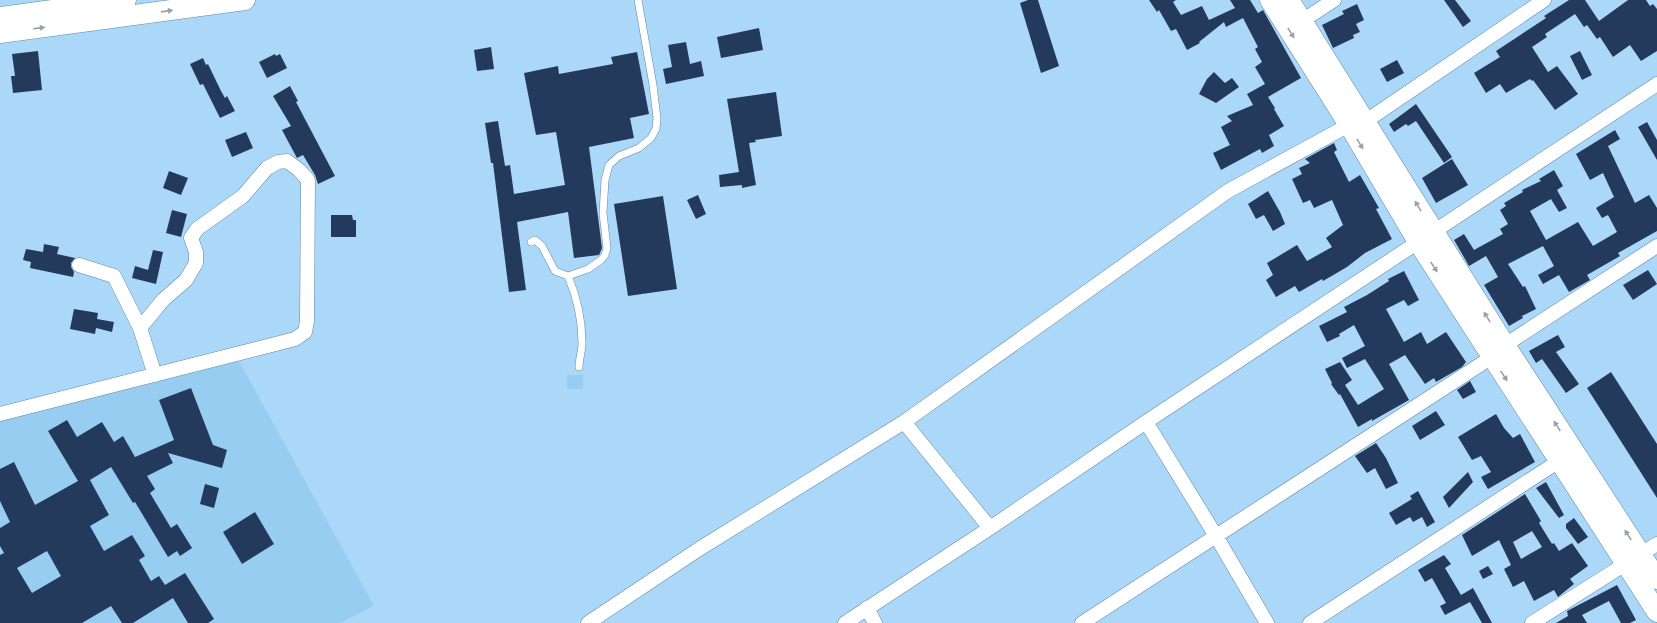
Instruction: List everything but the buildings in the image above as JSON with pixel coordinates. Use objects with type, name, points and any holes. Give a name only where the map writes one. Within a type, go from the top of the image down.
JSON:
[{"type":"main road","points":[[0,33],[70,11],[126,0]]},
{"type":"main road","points":[[0,17],[246,0]]},
{"type":"main road","points":[[1270,0],[1358,123]]},
{"type":"main road","points":[[1289,0],[1358,123],[1426,237],[1499,351],[1642,554],[1657,579]]},
{"type":"main road","points":[[1499,351],[1559,461],[1642,554],[1657,612]]},
{"type":"street","points":[[1302,21],[1334,0]]},
{"type":"street","points":[[588,623],[699,549],[904,422],[1228,191],[1358,123],[1544,0]]},
{"type":"street","points":[[845,623],[1657,84]]},
{"type":"street","points":[[0,414],[295,339],[305,332],[307,321],[308,180],[299,170],[287,161],[278,162],[266,168],[243,196],[197,229],[192,238],[196,252],[196,263],[186,280],[163,300],[140,328]]},
{"type":"street","points":[[1082,623],[1657,246]]},
{"type":"street","points":[[79,264],[114,276],[140,328],[155,375]]},
{"type":"street","points":[[904,422],[990,528]]},
{"type":"street","points":[[1146,422],[1267,623]]},
{"type":"street","points":[[1310,623],[1559,461]]},
{"type":"street","points":[[1532,623],[1642,554]]},
{"type":"street","points":[[867,608],[875,623]]},
{"type":"lane","points":[[531,242],[535,240],[542,246],[555,271],[568,276],[588,269],[602,260],[605,255],[607,248],[602,213],[605,180],[609,165],[619,156],[638,148],[645,143],[651,138],[656,129],[656,105],[638,0]]},
{"type":"lane","points":[[568,276],[576,296],[581,329],[582,344],[579,367]]},
{"type":"shaded area","points":[[239,361],[374,606],[340,623],[0,623],[0,421]]},
{"type":"shaded area","points":[[567,375],[583,375],[583,389],[567,389]]}]
